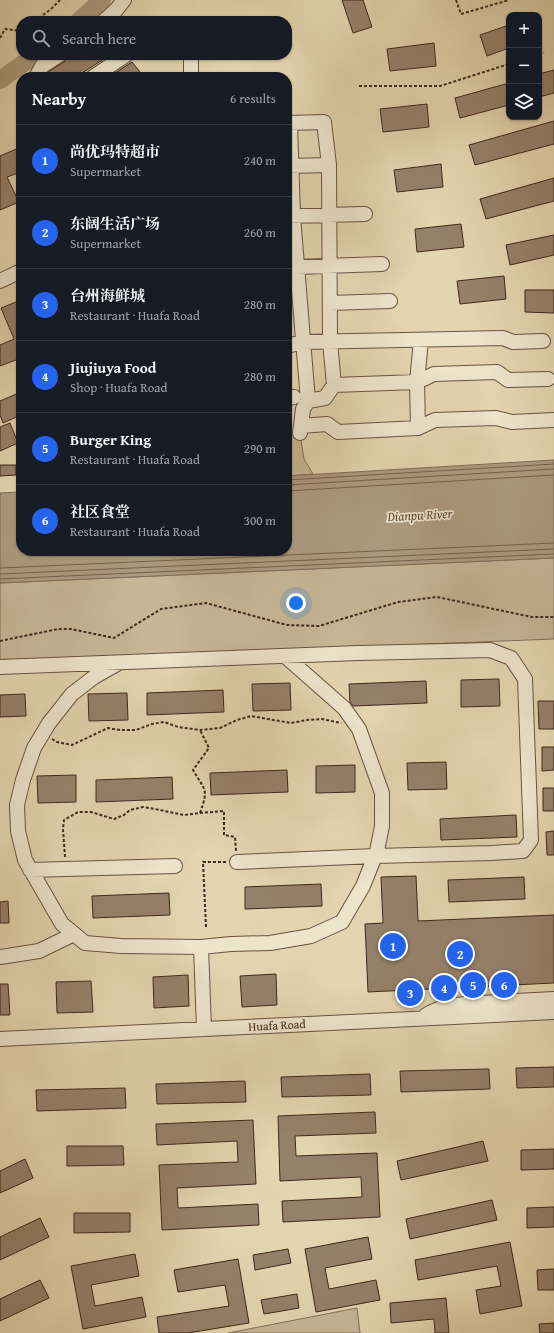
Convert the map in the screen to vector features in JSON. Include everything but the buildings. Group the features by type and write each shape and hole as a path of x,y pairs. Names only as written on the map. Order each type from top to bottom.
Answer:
{"street":[{"path":"109,16 124,0"},
{"path":"36,72 51,60"},
{"path":"100,72 118,60"},
{"path":"191,60 191,72"},
{"path":"292,123 324,122 329,165 330,342 334,385 325,398 296,399"},
{"path":"292,166 329,165"},
{"path":"292,216 365,214"},
{"path":"292,231 297,267 303,342 296,399 303,409 300,430 327,424 338,432 418,428 435,420 496,418 512,422 554,420"},
{"path":"297,267 382,264"},
{"path":"0,281 16,273"},
{"path":"330,303 390,301"},
{"path":"292,345 303,342 503,338 513,342 543,341"},
{"path":"418,428 417,382 421,340"},
{"path":"334,385 417,382 434,374 497,372 508,380 548,379"},
{"path":"0,667 359,653 490,650 511,658 524,679 531,840 523,851 236,862"},
{"path":"120,663 94,677 72,694 49,723 34,748 23,780 17,805 18,831 25,860 62,924 84,943 121,946 200,947 277,942 311,936 342,922 363,886 375,856 382,826 382,792 359,729 344,708 285,656"},
{"path":"30,870 175,866"},
{"path":"0,957 39,951 74,934"},
{"path":"200,947 204,1029"},
{"path":"421,1018 431,1011 445,1006 554,999"},
{"name":"Huafa Road","path":"0,1039 554,1012"}],"path":[{"path":"42,16 60,0"},
{"path":"456,0 461,14 509,0"},
{"path":"0,38 5,29 16,30"},
{"path":"359,86 440,86 506,65"},
{"path":"0,641 58,629 71,629 114,638 161,610 206,603 286,625 319,626 398,602 437,597 532,618 554,618"},
{"path":"43,734 57,742 72,745 108,728 136,730 152,724 164,722 178,727 200,730 220,728 236,720 251,716 291,723 322,719 356,725"},
{"path":"200,730 209,748 193,770 204,788 206,795 200,813"},
{"path":"66,869 63,829 64,820 78,812 91,812 114,818 124,815 130,810 143,807 184,815 224,811 224,835 235,837 236,862 203,862 206,927"}],"shaded area":[{"path":"300,433 304,459 313,474 292,476 292,434"},
{"path":"554,558 554,639 0,661 0,583"},
{"path":"357,1308 360,1333 228,1333"}],"water":[{"name":"Dianpu River","path":"554,460 554,558 0,583 0,493 16,492 16,556 292,556 292,476"}],"waterway":[{"path":"84,16 102,0"},
{"path":"0,80 28,60"}],"place":[{"name":"尚优玛特超市","path":"393,946"},
{"name":"东阔生活广场","path":"460,954"},
{"name":"Burger King","path":"473,985"},
{"name":"社区食堂","path":"504,985"},
{"name":"Jiujiuya Food","path":"444,988"},
{"name":"台州海鲜城","path":"410,993"}]}
